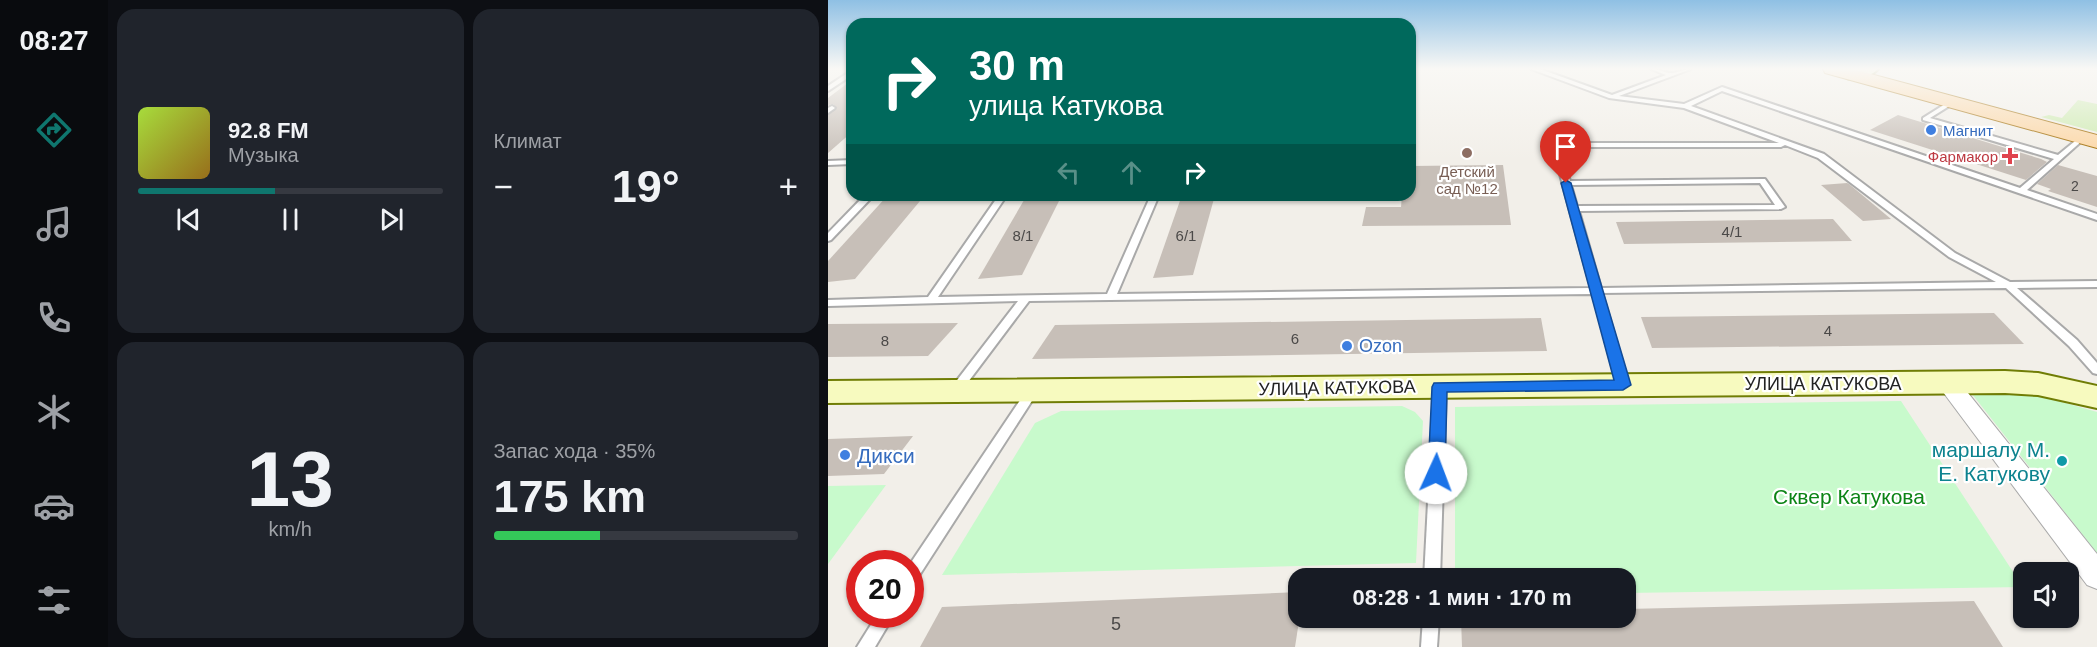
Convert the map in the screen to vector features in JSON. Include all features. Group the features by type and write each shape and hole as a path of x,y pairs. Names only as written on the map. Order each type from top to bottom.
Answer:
{"main road":[{"path":"1944,99 2090,140"}],"street":[{"name":"УЛИЦА КАТУКОВА","path":"828,392 1948,383 2038,384 2097,397"},
{"path":"1948,383 2097,576"}],"lane":[{"path":"1629,99 1685,106 1821,156 1952,255 2008,285 2073,343 2097,370"},
{"path":"1685,106 1700,99"},
{"path":"1752,99 2097,217"},
{"path":"1952,102 1925,119 2059,158"},
{"path":"2021,191 2059,158 2090,140"},
{"path":"1623,385 1556,145 1788,145"},
{"path":"828,163 846,162"},
{"path":"1566,183 1762,182 1781,207 1574,209"},
{"path":"828,238 864,201"},
{"path":"931,300 999,201"},
{"path":"1111,297 1152,201"},
{"path":"828,303 1026,298 2097,284"},
{"path":"955,391 1026,298"},
{"path":"1432,568 1440,387"},
{"path":"924,556 1033,390"},
{"path":"865,647 877,628"},
{"path":"1429,647 1430,628"}],"green space":[{"path":"2078,100 2097,104 2097,132 2041,117 2049,115 2062,118"},
{"path":"1972,394 2034,394 2097,412 2097,553"},
{"name":"Сквер Катукова","path":"1901,401 2013,572 2013,587 1636,593 1636,568 1455,568 1455,407"},
{"path":"1402,406 1415,412 1423,421 1416,563 942,575 1035,423 1061,411"},
{"path":"886,485 828,564 828,486"}],"building":[{"path":"828,99 846,99 846,137 828,153 828,115 837,108 833,104 828,105"},
{"path":"1898,115 2047,162 2026,180 1870,130"},
{"path":"1503,165 1511,225 1362,226 1366,207 1401,207 1402,201 1416,201 1416,166"},
{"path":"2058,165 2097,176 2097,207 2048,191 2051,189 2037,184"},
{"path":"1847,183 1891,219 1863,221 1821,185"},
{"path":"883,201 920,201 855,279 828,282 828,261"},
{"path":"1024,201 1059,201 1022,275 978,279"},
{"path":"1180,201 1213,201 1193,275 1153,278"},
{"path":"1833,219 1852,241 1624,244 1616,222"},
{"path":"1994,313 2024,344 1652,348 1641,317"},
{"path":"1541,318 1547,351 1032,359 1055,325"},
{"path":"958,323 928,356 828,357 828,324"},
{"path":"913,436 884,474 828,476 828,439"},
{"path":"1288,592 1288,628 1298,628 1295,647 920,647 942,607"},
{"path":"1974,601 2003,647 1462,647 1461,628 1636,628 1636,609"}],"place":[{"name":"Магнит","path":"1931,130"},
{"name":"Детский сад №12","path":"1467,153"},
{"name":"Фармакор","path":"2010,156"},
{"name":"Ozon","path":"1347,346"},
{"name":"Дикси","path":"845,455"},
{"name":"маршалу М. Е. Катукову","path":"2062,461"}],"route":[{"path":"1436,473 1440,387 1623,385 1566,183"}]}
